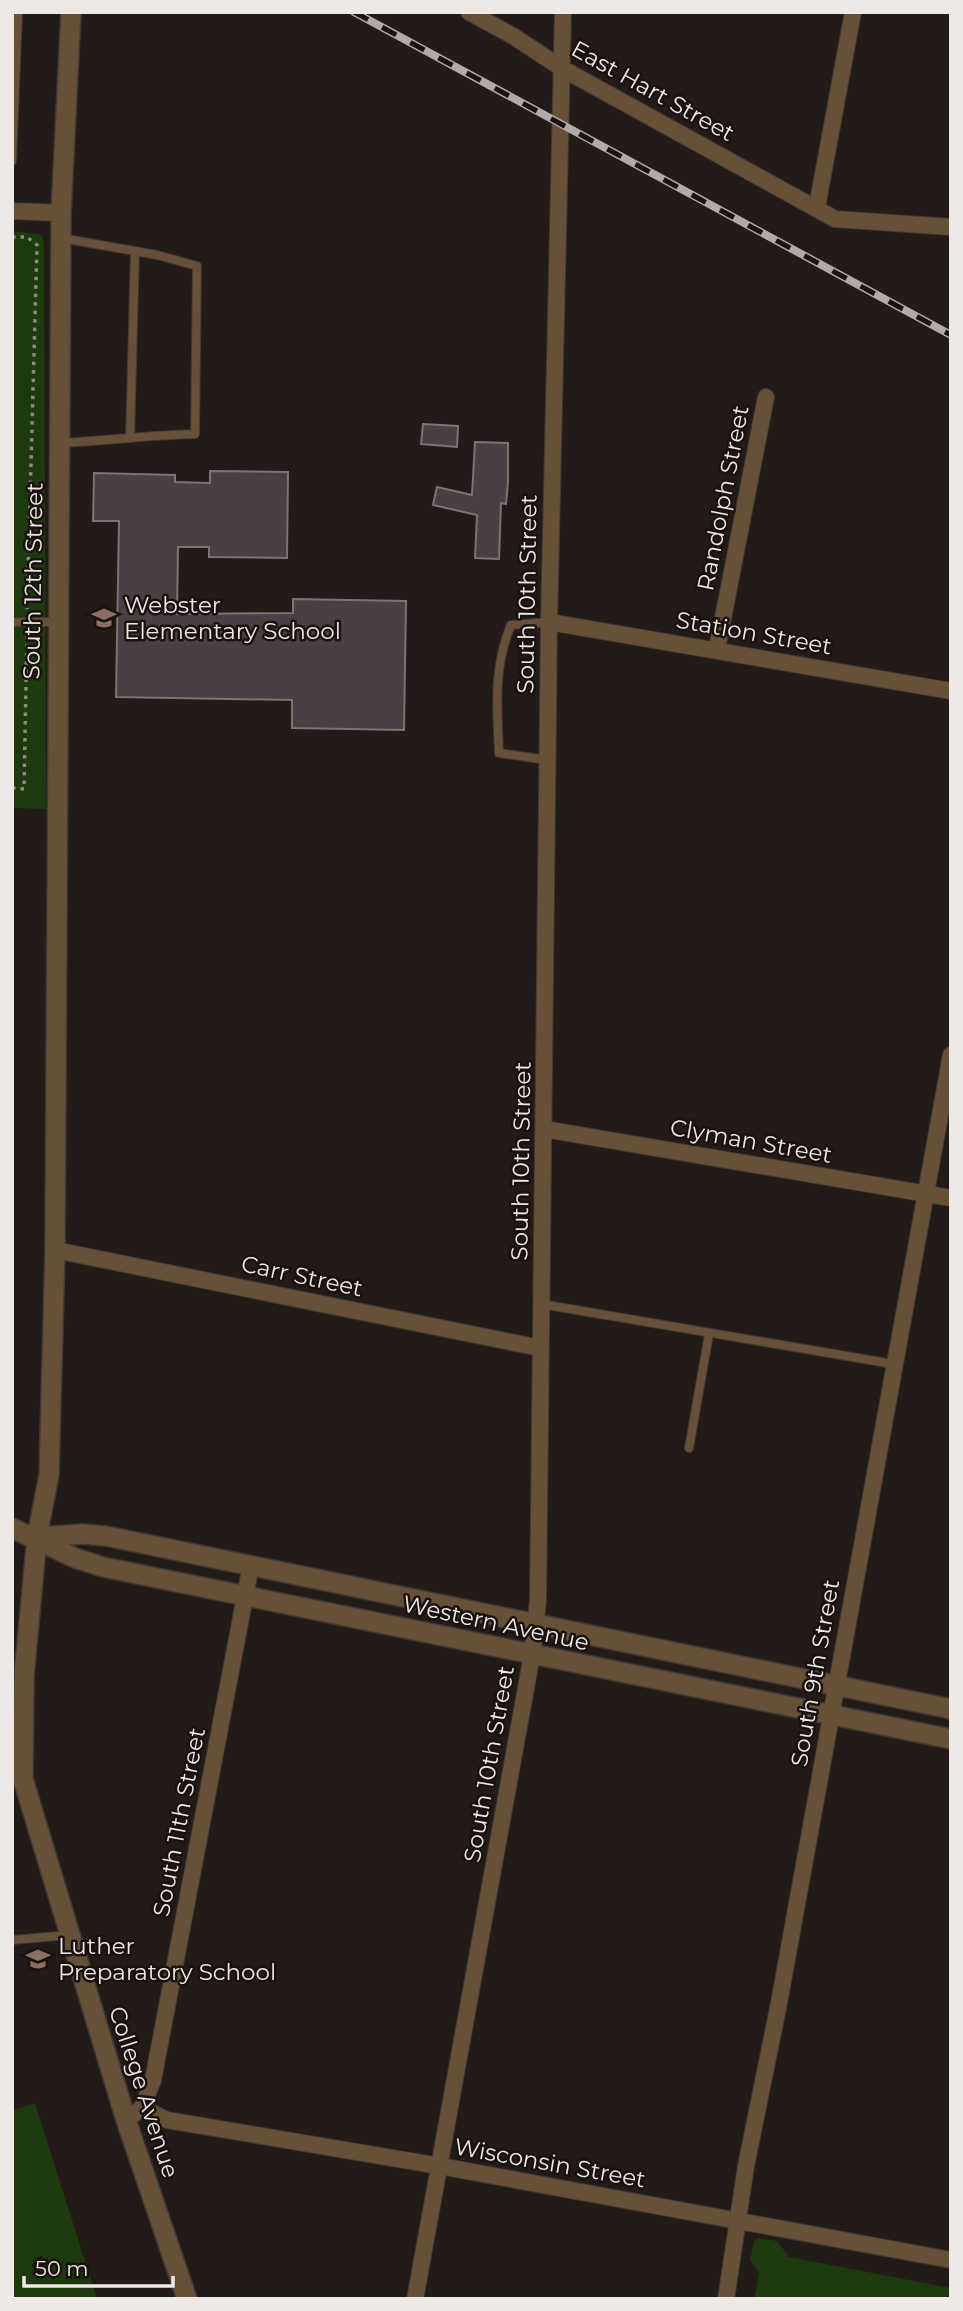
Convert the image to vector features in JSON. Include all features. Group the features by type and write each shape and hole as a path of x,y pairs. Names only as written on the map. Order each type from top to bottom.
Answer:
{"street":[{"name":"South 12th Street","path":"18,1778 18,1696 37,1537 49,1475 55,1250 61,213 71,12"},
{"name":"East Hart Street","path":"469,12 513,36 562,69 835,219 951,227"},
{"name":"South 10th Street","path":"415,2299 536,1622 548,622 564,12"},
{"path":"817,207 853,12"},
{"path":"12,211 61,213"},
{"name":"Randolph Street","path":"717,649 766,397"},
{"name":"Station Street","path":"548,622 951,691"},
{"name":"South 9th Street","path":"726,2299 747,2166 951,1055"},
{"name":"Clyman Street","path":"544,1129 951,1198"},
{"name":"Carr Street","path":"55,1250 540,1348"},
{"name":"Western Avenue","path":"12,1528 37,1537 75,1558 103,1567 951,1739"},
{"name":"Western Avenue","path":"37,1537 82,1534 106,1536 951,1709"},
{"name":"South 11th Street","path":"134,2114 153,2080 162,2039 251,1565"},
{"name":"College Avenue","path":"18,1778 69,1935 134,2114 187,2299"},
{"name":"Wisconsin Street","path":"134,2114 439,2166 951,2260"}],"lane":[{"path":"12,161 18,12"},
{"path":"59,443 195,434 197,265 61,238"},
{"path":"130,438 135,251"},
{"path":"12,622 57,622"},
{"path":"547,760 499,753 497,700 499,653 511,625 548,622"},
{"path":"541,1304 893,1364"},
{"path":"689,1447 709,1334"},
{"path":"12,1940 69,1935"}],"path":[{"path":"12,237 27,237 37,245 24,789 12,788"}],"green space":[{"path":"12,231 42,235 44,244 46,809 12,808"},
{"path":"35,2103 97,2299 12,2299 12,2111"},
{"path":"758,2238 777,2241 789,2257 951,2288 951,2299 754,2299 759,2273 750,2260 754,2242"}],"building":[{"path":"423,424 458,426 457,447 421,444"},
{"path":"475,442 508,443 508,482 506,504 501,503 499,559 475,558 477,515 433,505 437,487 472,495"},
{"path":"210,471 288,472 287,558 209,557 209,547 178,547 177,614 293,613 293,599 406,601 404,730 292,728 292,700 116,697 119,521 93,521 94,473 175,475 175,482 210,483"}],"railway":[{"path":"354,12 951,335"}],"place":[{"name":"Webster Elementary School","path":"104,618"},
{"name":"Luther Preparatory School","path":"38,1959"}]}
